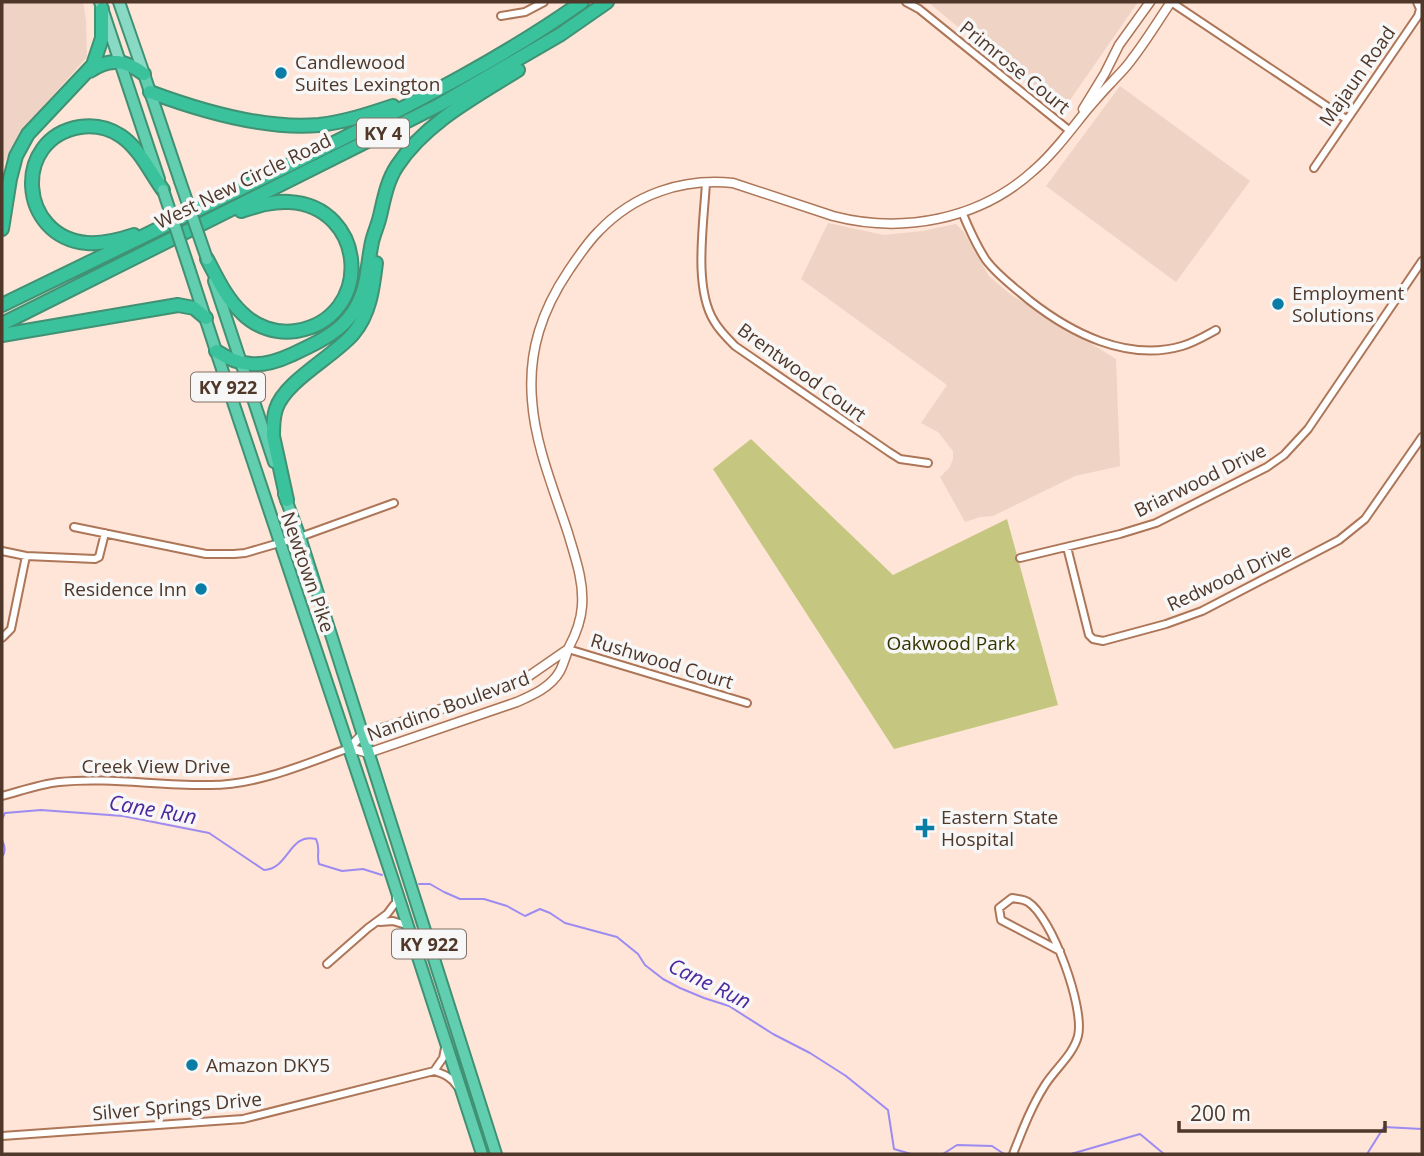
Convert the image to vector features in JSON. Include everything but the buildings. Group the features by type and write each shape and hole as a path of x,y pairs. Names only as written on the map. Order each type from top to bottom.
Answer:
{"highway":[{"name":"West New Circle Road","path":"2,305 439,90 582,2"},
{"name":"West New Circle Road","path":"2,324 439,105 561,34 607,2"},
{"path":"2,229 12,168 22,144 93,65 102,38 101,6"},
{"path":"287,500 273,436 276,407 285,393 341,345 358,326 368,308 379,240 378,228 387,185 395,168 418,140 441,121 547,51 561,34"},
{"path":"87,73 103,63 120,62 144,74"},
{"name":"Newtown Pike","path":"120,62 482,1154"},
{"name":"Newtown Pike","path":"144,74 300,537 496,1154"},
{"path":"150,92 189,106 261,122 300,126 345,121 439,90"},
{"path":"161,228 101,243 67,238 46,224 39,214 34,203 32,177 35,163 51,139 75,128 100,127 121,135 132,145 163,190"},
{"path":"201,223 263,204 286,201 307,205 333,221 345,238 352,266 345,298 331,315 311,327 279,332 267,329 244,316 226,295 207,259"},
{"path":"216,351 242,364 268,363 283,359 331,334 355,312 361,298 373,237 378,228"},
{"path":"2,335 178,305 194,309 206,318"},
{"path":"463,1096 472,1107 481,1128 489,1133"}],"main road":[{"name":"Newtown Pike","path":"119,2 144,74"},
{"name":"Newtown Pike","path":"101,6 120,62"}],"street":[{"path":"501,16 525,12 544,2"},
{"name":"Primrose Court","path":"906,2 919,9 1070,131"},
{"name":"Nandino Boulevard","path":"1097,94 1119,45 1150,2"},
{"path":"1171,2 1346,119"},
{"name":"Nandino Boulevard","path":"349,748 368,753 531,696 556,677 565,659 579,624 581,587 577,562 535,425 531,398 533,359 541,324 556,290 580,253 611,219 653,193 687,184 706,183 733,183 833,216 867,223 919,223 962,212 1013,187 1048,157 1097,94 1131,61 1171,2"},
{"name":"Majaun Road","path":"1314,168 1418,16 1420,9 1417,2"},
{"name":"Brentwood Court","path":"706,183 702,283 713,321 741,350 889,452 900,459 929,463"},
{"path":"962,212 987,261 1001,277 1038,306 1094,339 1128,349 1162,349 1183,346 1216,330"},
{"name":"Briarwood Drive","path":"1020,558 1156,523 1267,467 1284,455 1308,429 1422,261"},
{"name":"Redwood Drive","path":"1066,547 1089,635 1093,639 1103,641 1183,619 1266,579 1352,531 1371,511 1422,437"},
{"path":"74,527 221,555 245,553 300,537 394,503"},
{"path":"2,551 26,556 95,559 99,557 105,533"},
{"path":"2,638 11,629 26,556"},
{"name":"Nandino Boulevard","path":"349,748 362,735 508,687 568,649"},
{"name":"Rushwood Court","path":"568,649 747,703"},
{"name":"Creek View Drive","path":"2,796 42,785 77,781 211,786 277,774 349,748"},
{"path":"327,964 387,914 396,902 397,892"},
{"path":"1013,1154 1045,1085 1068,1055 1078,1036 1077,1011 1074,992 1060,951 1040,915 1026,901 1012,898 999,908 1001,920 1060,951"},
{"path":"378,922 393,921 408,926"},
{"path":"444,1040 446,1049 435,1071 453,1080 463,1096"},
{"name":"Silver Springs Drive","path":"2,1136 243,1119 435,1071"}],"shaded area":[{"path":"2,2 83,2 87,57 29,122 4,162 2,175"},
{"path":"928,2 1138,2 1061,113"},
{"path":"1120,86 1250,181 1176,282 1046,186"},
{"path":"828,223 884,235 956,224 963,231 989,276 1010,294 1116,359 1120,466 1075,476 993,516 965,522 940,477 950,467 953,451 938,432 921,423 947,385 801,279"}],"green space":[{"name":"Oakwood Park","path":"751,439 893,575 1007,519 1058,705 894,749 713,469"}],"waterway":[{"name":"Cane Run","path":"2,819 5,813 41,810 123,816 209,833 264,870 279,864 300,841 307,838 316,839 319,864 342,871 363,869 382,875"},
{"name":"Cane Run","path":"2,840 5,849 2,857"},
{"name":"Cane Run","path":"419,884 430,884 460,899 484,899 507,906 525,916 540,909 565,923 617,937 663,979 729,1006 846,1076 888,1110 894,1149 911,1154"},
{"name":"Cane Run","path":"1367,1154 1384,1127 1422,1129"},
{"name":"Cane Run","path":"1071,1154 1140,1134 1164,1154"},
{"name":"Cane Run","path":"943,1154 957,1145 992,1146 1004,1154"}],"place":[{"name":"Candlewood Suites Lexington","path":"281,73"},
{"name":"Employment Solutions","path":"1278,304"},
{"name":"Residence Inn","path":"201,589"},
{"name":"Eastern State Hospital","path":"925,828"},
{"name":"Amazon DKY5","path":"192,1065"}]}
